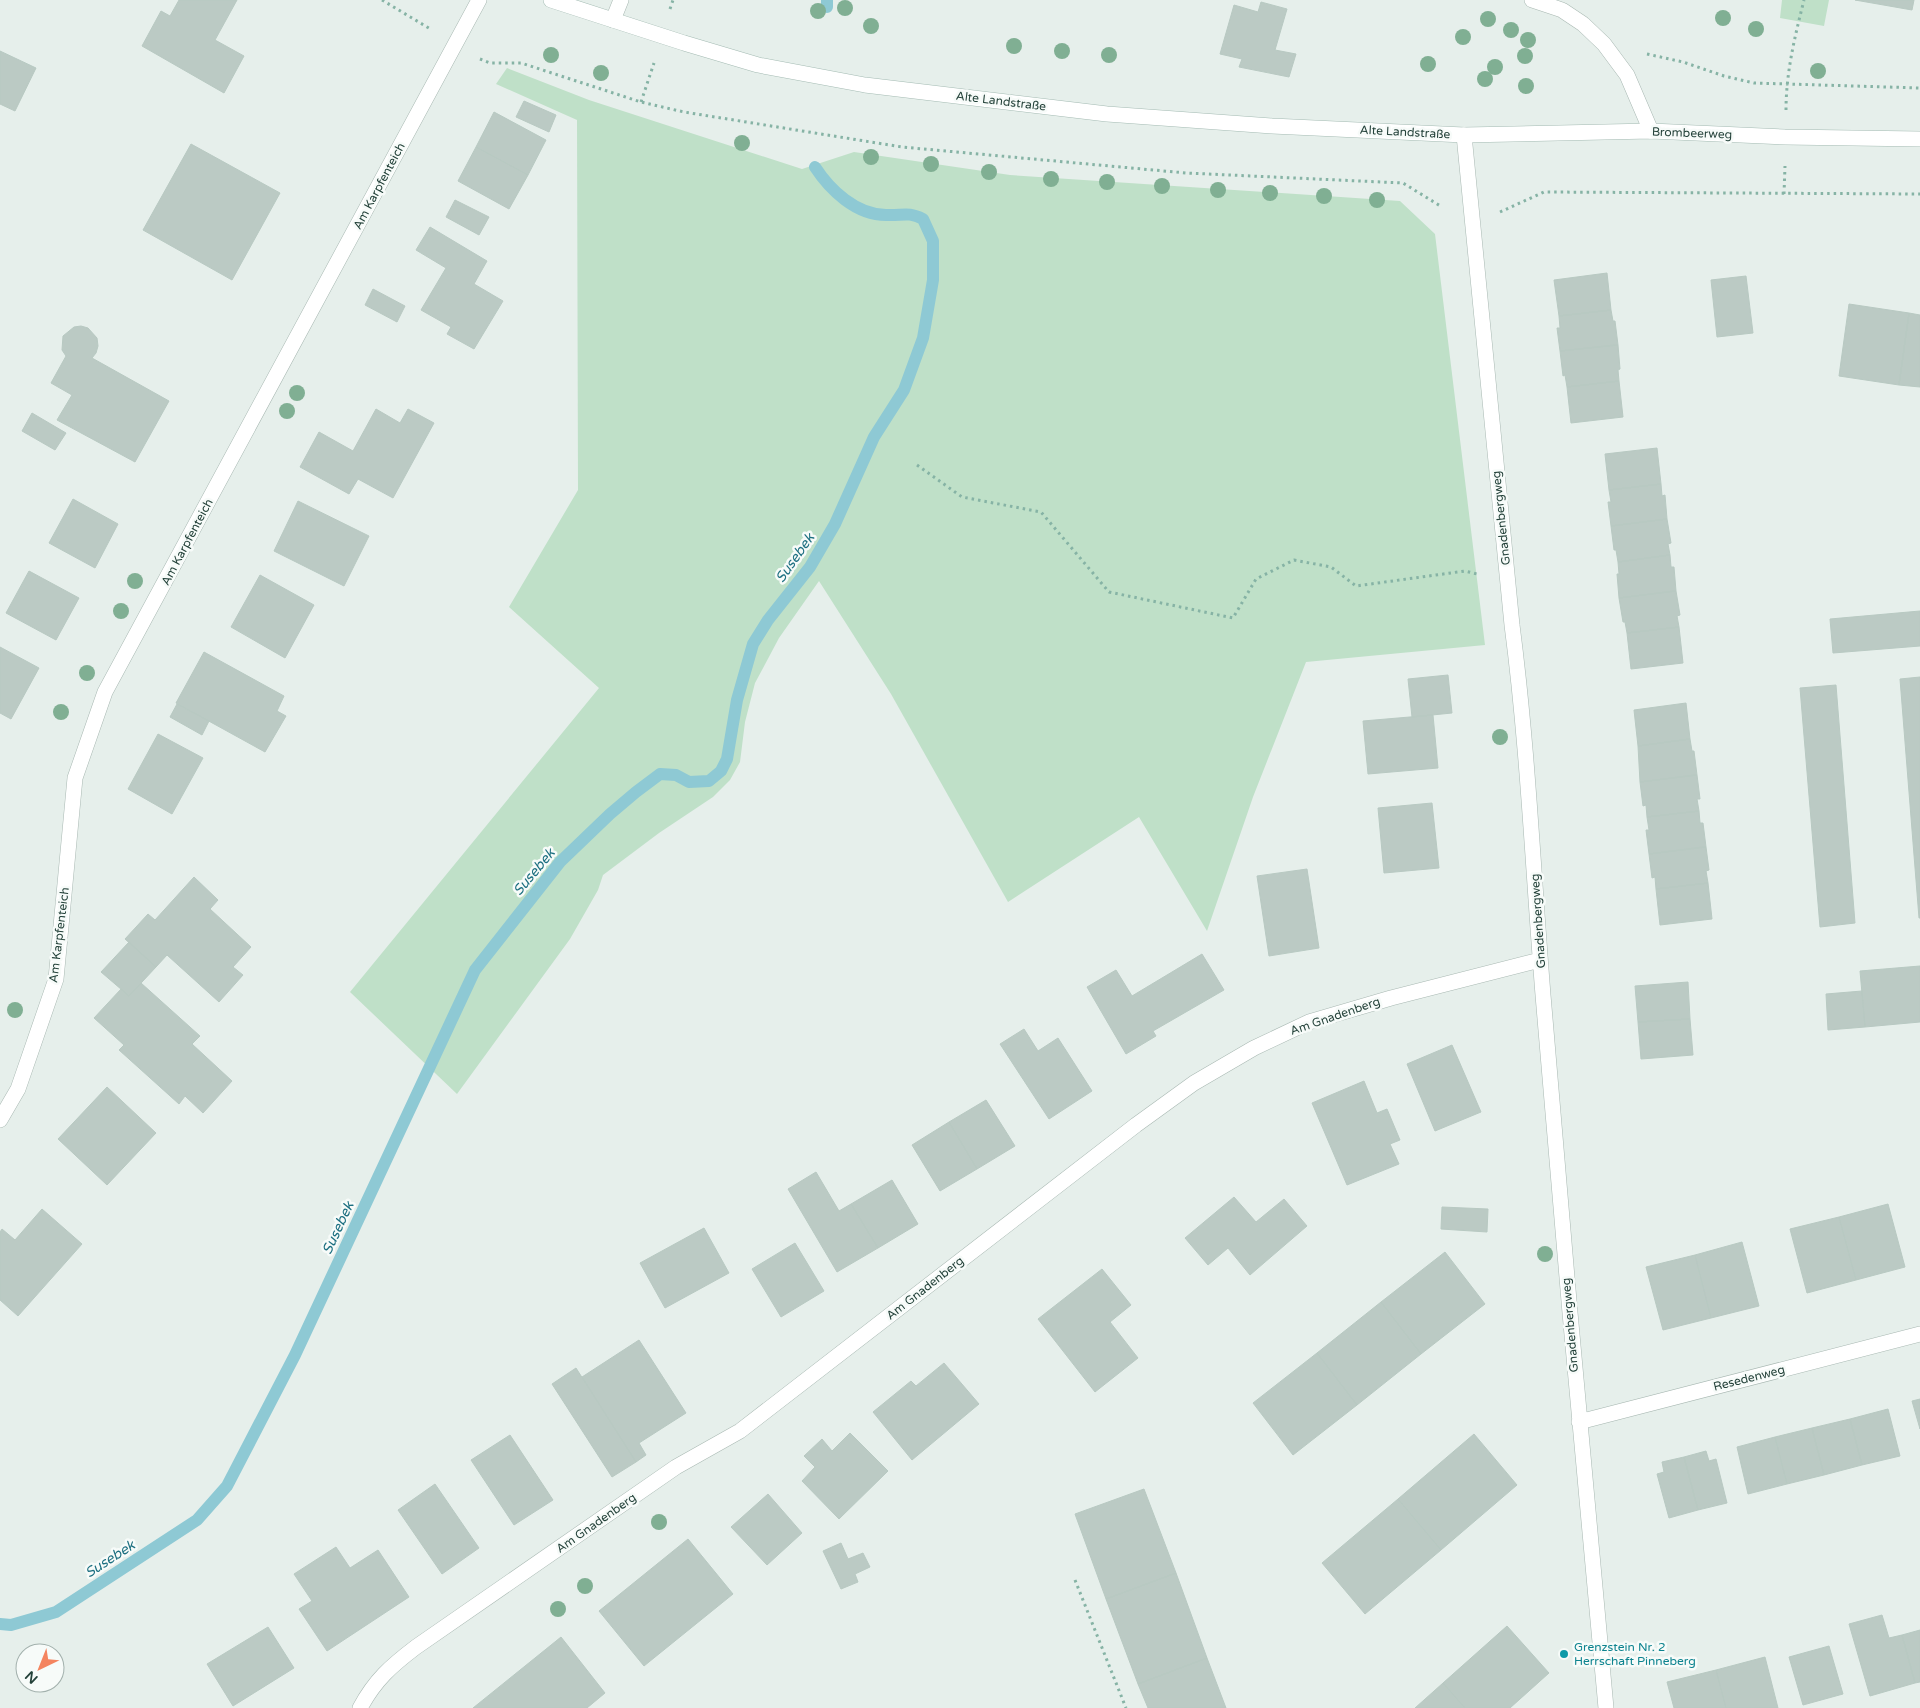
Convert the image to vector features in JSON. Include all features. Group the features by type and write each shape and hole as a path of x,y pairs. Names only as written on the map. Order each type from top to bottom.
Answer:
{"street":[{"name":"Am Karpfenteich","path":"0,1120 18,1090 56,978 75,778 105,692 479,0"},
{"name":"Alte Landstraße","path":"550,0 758,65 865,85 1107,114 1272,126 1464,135"},
{"path":"613,20 621,0"},
{"path":"1532,0 1562,10 1583,24 1604,44 1627,75 1651,131"},
{"name":"Brombeerweg","path":"1464,135 1651,131 1785,137 1920,139"},
{"name":"Gnadenbergweg","path":"1464,135 1507,581 1521,697 1540,960 1578,1422 1606,1708"},
{"name":"Am Gnadenberg","path":"360,1708 369,1690 388,1669 416,1647 676,1467 740,1430 1136,1125 1194,1084 1254,1048 1309,1022 1391,998 1540,960"},
{"name":"Resedenweg","path":"1578,1422 1920,1334"}],"path":[{"path":"382,0 436,33"},
{"path":"1784,194 1786,85 1804,0"},
{"path":"1604,44 1683,62 1754,83 1920,88"},
{"path":"476,56 490,63 521,63 641,102 684,112 902,147 1186,173 1403,183 1446,208"},
{"path":"641,102 649,76"},
{"path":"1495,213 1544,192 1920,194"},
{"path":"918,465 962,497 1042,512 1110,592 1233,618 1256,579 1294,560 1331,567 1356,586 1465,571 1507,581"},
{"path":"1075,1580 1126,1708"}],"green space":[{"path":"1782,0 1829,0 1824,26 1780,18"},
{"path":"507,68 589,100 802,169 854,152 1010,175 1400,201 1435,234 1485,645 1306,662 1253,797 1207,931 1139,817 1008,902 891,694 819,581 779,638 755,683 745,722 740,762 730,780 713,797 659,833 603,875 598,890 570,939 457,1094 350,992 599,688 509,607 578,490 577,120 496,84"}],"building":[{"path":"179,0 237,0 215,40 244,56 224,93 142,46 161,11 170,16"},
{"path":"1855,0 1914,0 1912,10"},
{"path":"1261,2 1287,9 1275,50 1296,54 1289,77 1239,67 1242,59 1220,54 1234,5 1258,12"},
{"path":"0,51 36,68 15,111 0,104"},
{"path":"524,101 556,115 549,132 516,117"},
{"path":"494,112 546,140 528,175 476,147"},
{"path":"191,144 280,193 232,280 143,230"},
{"path":"476,147 528,175 509,209 458,181"},
{"path":"455,200 489,217 479,235 446,217"},
{"path":"430,227 487,261 474,284 503,301 474,349 447,334 451,327 421,310 446,268 416,250"},
{"path":"1607,273 1611,310 1559,316 1554,280"},
{"path":"1746,276 1753,333 1717,337 1711,280"},
{"path":"373,289 405,306 397,322 365,305"},
{"path":"1849,304 1909,313 1899,385 1839,376"},
{"path":"1611,310 1613,321 1615,321 1618,345 1560,351 1557,328 1560,328 1559,316"},
{"path":"1909,313 1920,315 1920,387 1899,385"},
{"path":"74,327 88,328 97,338 98,346 92,358 169,401 135,462 57,420 72,395 51,383 66,356 62,350 63,336"},
{"path":"1618,345 1619,381 1567,387 1565,375 1563,376 1560,351"},
{"path":"1619,381 1623,417 1571,423 1567,387"},
{"path":"376,409 400,423 408,409 434,423 393,498 358,479 349,494 300,467 319,432 353,451"},
{"path":"32,413 66,433 55,450 22,431"},
{"path":"1657,448 1661,484 1609,490 1605,454"},
{"path":"1661,484 1662,496 1665,495 1667,519 1611,526 1608,502 1611,502 1609,490"},
{"path":"73,499 118,524 95,568 49,543"},
{"path":"298,501 369,536 344,586 274,551"},
{"path":"1667,519 1671,543 1668,544 1670,555 1618,562 1616,550 1614,550 1611,526"},
{"path":"1670,555 1671,567 1674,567 1676,591 1619,598 1618,562"},
{"path":"29,571 79,598 56,640 6,613"},
{"path":"260,575 314,605 285,658 231,627"},
{"path":"1676,591 1680,615 1677,616 1679,627 1627,633 1619,598"},
{"path":"1920,611 1920,646 1833,653 1830,619"},
{"path":"1679,627 1683,663 1631,669 1627,633"},
{"path":"0,647 39,668 11,719 0,713"},
{"path":"204,652 284,696 277,711 286,716 265,752 176,703"},
{"path":"1448,675 1452,713 1412,717 1408,679"},
{"path":"1920,677 1920,918 1919,918 1900,679"},
{"path":"1836,685 1855,923 1820,927 1800,688"},
{"path":"1686,703 1690,739 1638,746 1634,710"},
{"path":"177,704 209,721 202,735 170,717"},
{"path":"1433,715 1438,768 1368,774 1363,721"},
{"path":"158,734 203,758 172,814 128,789"},
{"path":"1690,739 1692,751 1694,751 1697,775 1640,782 1638,746"},
{"path":"1697,775 1700,799 1697,799 1699,811 1647,817 1646,805 1643,806 1640,782"},
{"path":"1432,803 1439,868 1384,873 1378,808"},
{"path":"1699,811 1700,823 1703,823 1706,847 1649,854 1646,830 1649,830 1647,817"},
{"path":"1706,847 1709,870 1706,871 1708,883 1656,889 1655,877 1652,878 1649,854"},
{"path":"1307,869 1319,948 1269,956 1257,876"},
{"path":"194,877 218,900 210,909 251,947 233,967 243,975 219,1002 167,955 156,967 125,939 148,914 155,920"},
{"path":"1708,883 1712,919 1660,925 1656,889"},
{"path":"129,942 156,967 129,996 101,972"},
{"path":"1202,954 1224,990 1153,1031 1156,1036 1126,1054 1087,987 1116,970 1132,996"},
{"path":"1920,966 1920,1022 1865,1027 1860,971"},
{"path":"1688,982 1690,1019 1638,1022 1635,986"},
{"path":"141,983 200,1036 192,1044 232,1081 203,1113 185,1096 179,1104 119,1050 124,1045 94,1018 121,989 129,996"},
{"path":"1862,991 1865,1027 1828,1030 1826,994"},
{"path":"1690,1019 1693,1055 1641,1059 1638,1022"},
{"path":"1024,1029 1038,1051 1058,1038 1092,1091 1049,1119 1000,1044"},
{"path":"1452,1045 1481,1112 1435,1131 1407,1064"},
{"path":"1364,1081 1377,1113 1387,1109 1400,1140 1390,1144 1399,1164 1347,1185 1312,1103"},
{"path":"107,1087 156,1133 107,1185 58,1139"},
{"path":"986,1100 1015,1146 977,1169 949,1122"},
{"path":"949,1122 977,1169 940,1191 912,1145"},
{"path":"816,1172 839,1211 851,1204 878,1248 837,1272 788,1189"},
{"path":"892,1180 918,1224 878,1248 851,1204"},
{"path":"1234,1197 1256,1222 1284,1199 1307,1226 1250,1275 1228,1248 1208,1265 1185,1238"},
{"path":"1888,1204 1905,1267 1856,1280 1839,1217"},
{"path":"1442,1207 1488,1209 1487,1232 1441,1229"},
{"path":"42,1209 82,1244 18,1316 0,1300 0,1232 2,1229 15,1240"},
{"path":"1839,1217 1856,1280 1807,1293 1790,1229"},
{"path":"704,1228 729,1273 665,1308 640,1263"},
{"path":"1742,1242 1759,1306 1711,1318 1695,1255"},
{"path":"795,1243 824,1291 781,1317 752,1269"},
{"path":"1445,1252 1485,1304 1421,1354 1381,1302"},
{"path":"1695,1255 1711,1318 1663,1330 1646,1267"},
{"path":"1102,1269 1131,1305 1110,1322 1138,1358 1095,1392 1038,1319"},
{"path":"1381,1302 1421,1354 1357,1405 1317,1353"},
{"path":"639,1340 686,1413 639,1443 646,1455 636,1462 582,1377"},
{"path":"1317,1353 1357,1405 1293,1455 1253,1403"},
{"path":"944,1363 979,1404 912,1460 873,1412 911,1381 916,1386"},
{"path":"576,1368 636,1462 612,1477 552,1384"},
{"path":"1920,1399 1920,1429 1912,1401"},
{"path":"1888,1409 1900,1456 1862,1465 1850,1419"},
{"path":"1850,1419 1862,1465 1824,1475 1812,1428"},
{"path":"1812,1428 1824,1475 1787,1484 1775,1437"},
{"path":"850,1433 888,1471 839,1519 802,1481 815,1467 804,1456 822,1439 832,1451"},
{"path":"1474,1434 1517,1485 1441,1550 1398,1499"},
{"path":"510,1435 553,1500 514,1525 471,1460"},
{"path":"1775,1437 1787,1484 1748,1494 1737,1447"},
{"path":"1706,1451 1709,1461 1716,1459 1727,1503 1698,1510 1684,1457"},
{"path":"1684,1457 1698,1510 1669,1518 1657,1474 1664,1472 1662,1462"},
{"path":"435,1484 479,1548 442,1574 398,1510"},
{"path":"1144,1489 1176,1573 1106,1599 1075,1514"},
{"path":"768,1494 802,1533 767,1565 731,1527"},
{"path":"1398,1499 1441,1550 1365,1614 1322,1563"},
{"path":"688,1539 733,1594 644,1666 599,1611"},
{"path":"841,1543 848,1559 863,1553 870,1567 855,1574 858,1582 841,1589 823,1551"},
{"path":"336,1547 350,1568 378,1550 409,1597 327,1651 299,1609 312,1601 294,1574"},
{"path":"1176,1573 1207,1658 1138,1684 1106,1599"},
{"path":"1882,1615 1889,1638 1902,1635 1915,1683 1870,1696 1849,1624"},
{"path":"1507,1626 1549,1673 1510,1708 1465,1708 1443,1683"},
{"path":"268,1627 294,1668 233,1706 207,1664"},
{"path":"1920,1630 1920,1682 1915,1683 1902,1635"},
{"path":"561,1637 605,1693 587,1708 473,1708"},
{"path":"1829,1646 1843,1694 1803,1705 1789,1657"},
{"path":"1765,1657 1778,1708 1726,1708 1716,1670"},
{"path":"1207,1658 1226,1708 1148,1708 1138,1684"},
{"path":"1716,1670 1726,1708 1674,1708 1667,1682"},
{"path":"1443,1683 1465,1708 1415,1708"}],"waterway":[{"name":"Susebek","path":"827,0 827,7"},
{"name":"Susebek","path":"0,1624 11,1625 56,1612 197,1520 227,1486 295,1355 475,970 560,862 636,792 660,774 676,775 689,782 709,781 721,771 727,759 737,700 753,644 768,620 810,567 835,524 874,437 904,390 923,338 933,280 933,241 923,219 909,214 886,215 864,211 845,200 836,192 815,167"}],"place":[{"name":"Grenzstein Nr. 2 Herrschaft Pinneberg","path":"1564,1654"}]}
